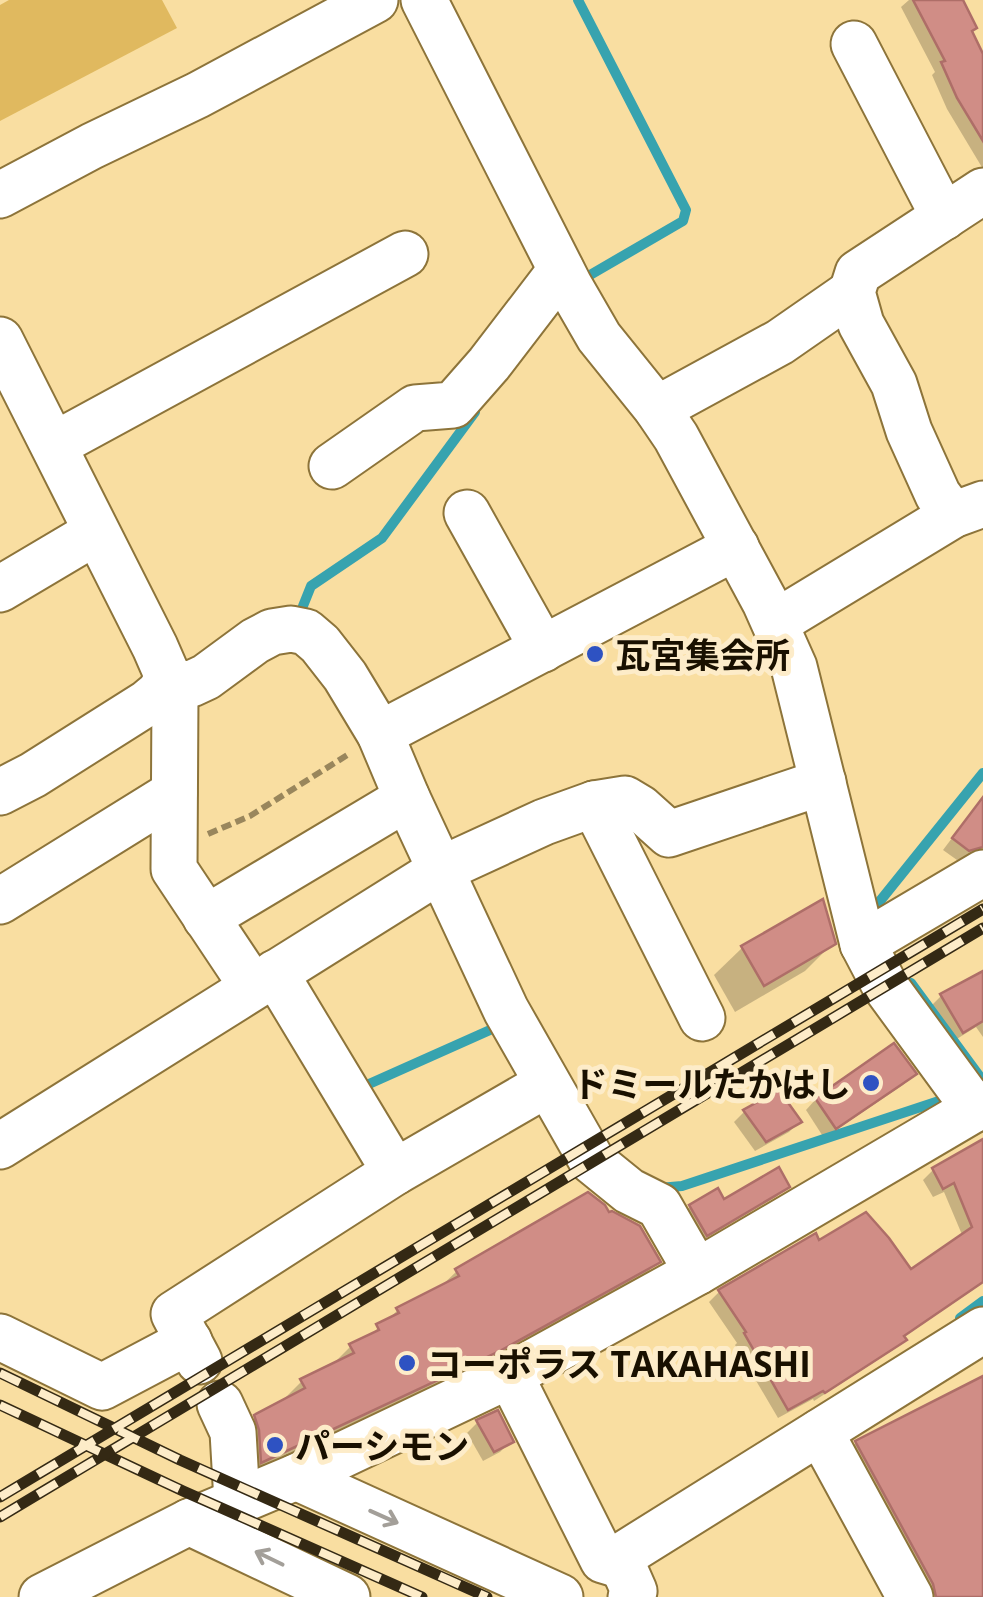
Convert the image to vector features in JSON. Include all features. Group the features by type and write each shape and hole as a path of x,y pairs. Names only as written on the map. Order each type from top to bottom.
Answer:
{"street":[{"path":"0,195 374,0"},
{"path":"42,1597 190,1522 296,1477 510,1375 697,1272 980,1106 885,986 863,944 794,667 736,547 676,437 599,337 424,0"},
{"path":"854,44 944,217"},
{"path":"968,510 938,495 909,431 894,384 860,324 852,292 858,273 983,191"},
{"path":"54,444 200,350 353,268 405,254"},
{"path":"332,466 414,408 453,405 490,364 561,270"},
{"path":"657,409 780,342 852,292"},
{"path":"7,370 54,444 175,694 174,869 206,918 264,980 395,1172"},
{"path":"774,624 968,510"},
{"path":"467,512 543,649"},
{"path":"0,589 96,532"},
{"path":"380,734 736,547"},
{"path":"166,682 191,684 206,677 272,632 291,628 306,632 320,644 380,734 486,968 592,1161 629,1191 658,1206 697,1272"},
{"path":"0,792 147,703 166,682"},
{"path":"0,1146 442,869 544,822 594,804 625,798 669,834 823,782"},
{"path":"0,900 174,793"},
{"path":"206,918 407,798"},
{"path":"594,804 702,1018"},
{"path":"863,944 983,873"},
{"path":"0,1336 102,1387 194,1351 174,1314 395,1172 547,1084"},
{"path":"627,1581 626,1553 981,1336"},
{"path":"510,1375 603,1560 627,1581"},
{"path":"220,1404 233,1432 236,1501"},
{"path":"812,1438 910,1597"},
{"path":"296,1477 560,1597"},
{"path":"190,1522 322,1591"}],"path":[{"path":"196,838 250,816 380,734"}],"shaded area":[{"path":"9,0 162,0 177,28 0,121 0,5"}],"building":[{"path":"913,0 963,0 977,28 972,31 983,54 983,141 957,98 941,62 945,61"},
{"path":"983,797 983,847 969,851 952,838"},
{"path":"823,899 836,944 764,986 741,946"},
{"path":"983,971 983,1021 963,1033 940,994"},
{"name":"ドミールたかはし","path":"894,1043 917,1074 836,1129 815,1098"},
{"path":"779,1090 802,1122 766,1142 743,1110"},
{"path":"983,1139 983,1282 904,1336 907,1340 825,1393 788,1410 746,1332 718,1290 816,1233 819,1240 866,1212 911,1269 972,1227 954,1183 943,1189 932,1168"},
{"path":"779,1167 790,1187 707,1236 689,1205 718,1188 724,1199"},
{"path":"588,1192 609,1212 640,1226 661,1262 498,1352 261,1463 254,1415 305,1388 300,1379 354,1353 349,1344 379,1330 376,1324 399,1313 396,1308 459,1276 455,1269"},
{"path":"983,1376 983,1597 936,1597 933,1584 855,1441"},
{"path":"498,1410 514,1442 494,1452 476,1420"}],"waterway":[{"path":"578,0 686,210 683,221 578,282"},
{"path":"303,606 311,586 382,538 475,412"},
{"path":"879,918 876,906 983,773"},
{"path":"911,983 983,1081"},
{"path":"360,1088 499,1026"},
{"path":"659,1188 682,1186 948,1098"},
{"path":"960,1318 983,1301"}],"railway":[{"path":"0,1497 983,909"},
{"path":"0,1517 983,928"},
{"path":"0,1373 180,1460 487,1597"},
{"path":"0,1405 422,1597"}],"place":[{"name":"瓦宮集会所","path":"595,654"},
{"name":"ドミールたかはし","path":"871,1083"},
{"name":"コーポラス TAKAHASHI","path":"407,1363"},
{"name":"パーシモン","path":"275,1445"}]}
